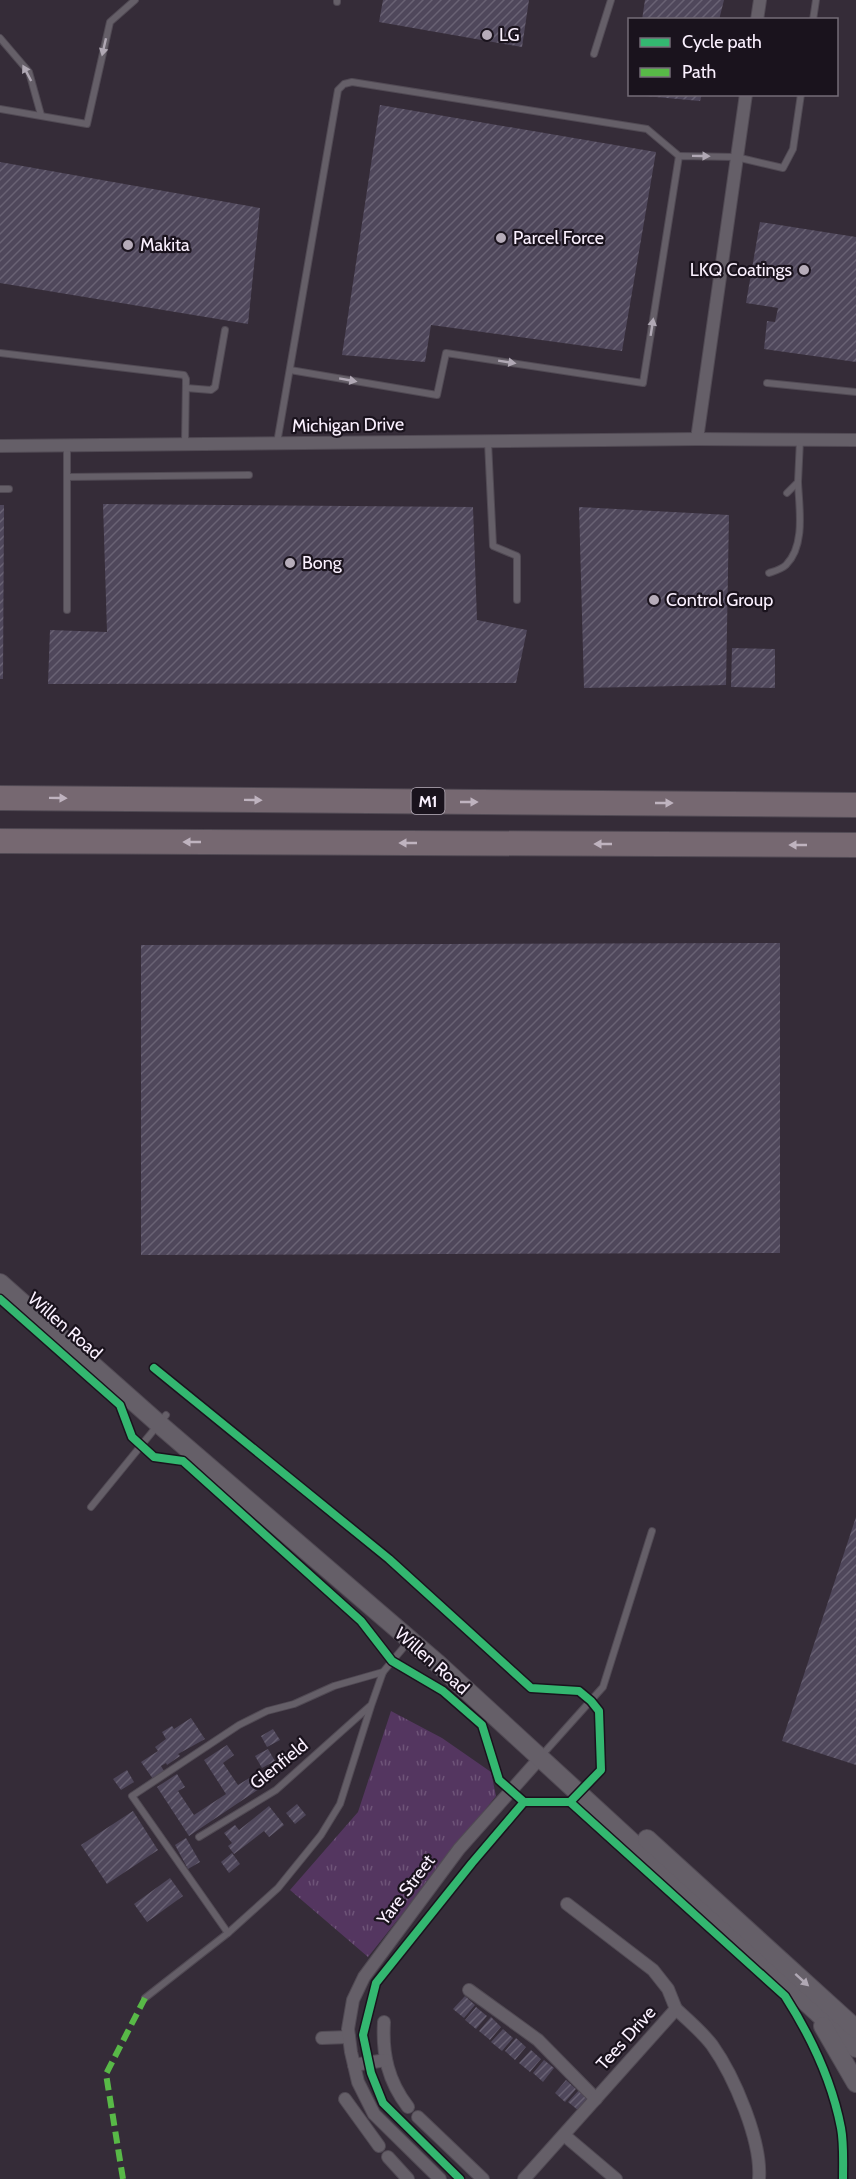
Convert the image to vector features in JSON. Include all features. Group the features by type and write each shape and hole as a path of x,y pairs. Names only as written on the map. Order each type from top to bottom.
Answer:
{"highway":[{"name":"M1","path":"0,798 856,805"},
{"path":"0,841 856,845"}],"street":[{"path":"757,18 760,0"},
{"path":"697,440 746,96"},
{"name":"Michigan Drive","path":"0,446 856,440"},
{"name":"Willen Road","path":"0,1269 409,1640 544,1753 856,2048"},
{"name":"Willen Road","path":"0,1283 163,1419 856,2029"},
{"name":"Yare Street","path":"440,2179 374,2114 358,2082 348,2029 353,2000 363,1977 459,1849 544,1753"},
{"name":"Tees Drive","path":"524,2179 676,2009 668,1989 653,1970 567,1904"},
{"path":"469,1990 538,2040 596,2098"},
{"path":"811,2007 835,2044 856,2083"},
{"path":"676,2009 711,2044 724,2065 754,2135 760,2164 759,2179"},
{"path":"384,2022 382,2045 386,2060 396,2092 408,2107"},
{"path":"322,2038 349,2037"},
{"path":"354,2065 386,2060"},
{"path":"345,2099 379,2146"},
{"path":"361,2124 374,2114"},
{"path":"418,2117 483,2179"},
{"path":"564,2135 616,2179"},
{"path":"388,2157 405,2176 418,2157"}],"lane":[{"path":"0,109 87,124 110,22 135,0"},
{"path":"594,54 611,0"},
{"path":"813,18 816,0"},
{"path":"0,38 29,72 41,116"},
{"path":"277,443 338,90 344,84 352,82 647,129 679,156 736,157 783,168 793,149 801,96"},
{"path":"290,370 437,395 446,353 643,383 679,156"},
{"path":"186,388 211,390 215,387 225,330"},
{"path":"0,353 181,373 186,378 185,444"},
{"path":"767,383 856,392"},
{"path":"769,573 785,566 794,554 799,533 800,440"},
{"path":"488,442 493,546 517,556 517,600"},
{"path":"67,610 68,446"},
{"path":"67,477 249,475"},
{"path":"787,493 798,482"},
{"path":"0,489 9,489"},
{"path":"91,1507 163,1419"},
{"path":"544,1753 603,1687 652,1531"},
{"path":"145,1998 228,1933 278,1888 299,1864 340,1804 383,1672 409,1640"},
{"path":"228,1933 132,1796 239,1725 267,1711 294,1704 334,1686 383,1672"},
{"name":"Glenfield","path":"199,1837 276,1791 371,1706"}],"green space":[{"path":"391,1711 442,1738 491,1772 496,1796 368,1957 290,1890 358,1812"}],"building":[{"name":"LG","path":"383,0 529,0 522,47 379,22"},
{"path":"645,0 724,0 720,18 642,18"},
{"path":"645,96 701,96 700,101"},
{"name":"Parcel Force","path":"380,105 656,152 622,351 431,325 425,362 342,355"},
{"name":"Makita","path":"0,162 260,208 248,324 0,283"},
{"name":"LKQ Coatings","path":"760,222 856,237 856,362 764,349 767,321 775,322 778,308 746,303"},
{"name":"Bong","path":"103,504 473,507 477,620 527,630 516,683 48,684 50,630 107,632"},
{"path":"0,505 4,505 3,679 0,679"},
{"name":"Control Group","path":"579,507 729,515 726,685 584,688"},
{"path":"732,648 775,649 775,688 731,687"},
{"path":"780,943 780,1253 141,1255 141,945"},
{"path":"856,1517 856,1765 782,1741"},
{"path":"191,1718 205,1739 178,1754 180,1756 167,1765 166,1763 161,1766 164,1771 153,1779 141,1762 158,1751 155,1747 166,1739 162,1732 172,1726 174,1729"},
{"path":"273,1729 280,1740 267,1747 261,1736"},
{"path":"227,1745 234,1755 223,1763 238,1785 251,1777 259,1789 189,1836 157,1787 177,1774 185,1787 178,1791 194,1815 226,1794 204,1760"},
{"path":"268,1749 275,1761 262,1768 255,1756"},
{"path":"127,1770 134,1782 121,1790 113,1779"},
{"path":"297,1804 306,1815 295,1824 286,1813"},
{"path":"269,1806 284,1825 269,1837 264,1831 234,1854 228,1846 232,1843 224,1833 235,1825 239,1830"},
{"path":"133,1811 158,1850 107,1884 81,1845"},
{"path":"186,1838 200,1862 188,1869 175,1845"},
{"path":"232,1853 240,1864 229,1873 221,1862"},
{"path":"170,1878 183,1896 147,1922 134,1904"},
{"path":"465,1996 475,2005 464,2018 453,2009"},
{"path":"476,2007 487,2016 476,2029 465,2020"},
{"path":"491,2017 501,2027 490,2040 479,2031"},
{"path":"503,2029 513,2038 502,2051 491,2042"},
{"path":"516,2038 526,2047 515,2060 505,2051"},
{"path":"531,2050 541,2059 530,2072 519,2063"},
{"path":"544,2060 554,2068 543,2082 533,2073"},
{"path":"566,2080 576,2089 565,2102 555,2093"},
{"path":"580,2089 590,2098 579,2111 568,2102"}],"marked path":[{"path":"123,2179 106,2074 145,1998"}],"cycle path":[{"path":"0,1299 120,1405 132,1437 154,1457 183,1461 361,1621 392,1661 443,1691 482,1725 499,1780 524,1802 570,1802 785,1996 803,2026 832,2093 842,2134 843,2179"},
{"path":"154,1368 389,1559 531,1688 579,1691 591,1701 599,1711 601,1770 570,1802"},
{"path":"460,2179 383,2103 371,2073 363,2035 376,1983 524,1802"}],"place":[{"name":"LG","path":"487,35"},
{"name":"Parcel Force","path":"501,238"},
{"name":"Makita","path":"128,245"},
{"name":"LKQ Coatings","path":"804,270"},
{"name":"Bong","path":"290,563"},
{"name":"Control Group","path":"654,600"}]}
